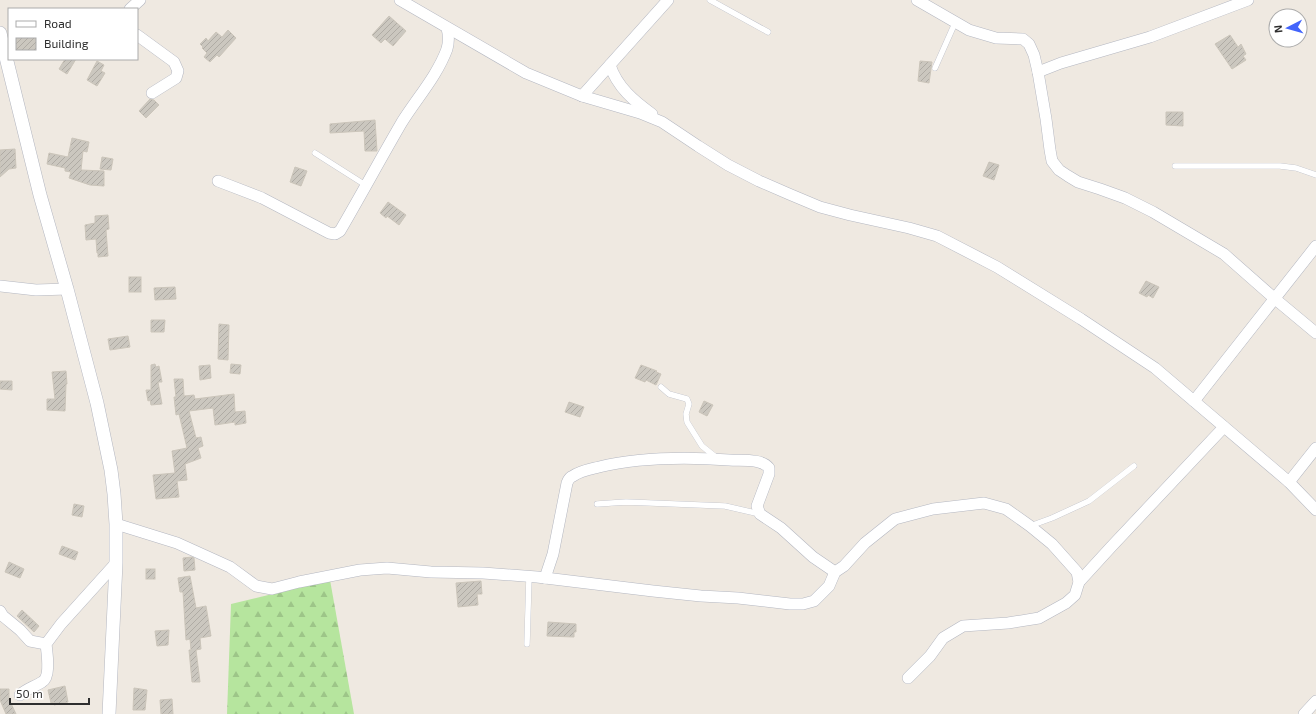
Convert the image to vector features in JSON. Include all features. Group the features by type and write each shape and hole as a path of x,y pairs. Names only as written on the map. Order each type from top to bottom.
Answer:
{"street":[{"path":"131,8 140,0"},
{"path":"400,0 526,73 582,96 662,122"},
{"path":"582,96 668,0"},
{"path":"916,0 969,30 996,38 1023,39 1029,44 1034,54 1038,72 1052,161 1059,170 1078,182 1100,188 1125,198 1224,254 1316,333"},
{"path":"1038,72 1061,63 1150,37 1248,0"},
{"path":"218,181 262,198 329,233 335,234 340,231 367,186 402,122 441,63 449,38 447,28"},
{"path":"0,34 2,51 40,195 67,288 103,428 114,494 116,563 108,714"},
{"path":"138,36 174,62 178,70 176,78 152,93"},
{"path":"610,66 613,76 619,85 643,108 728,165 759,181 820,207 937,236 997,267 1094,327 1155,368 1289,482 1316,510"},
{"path":"1194,401 1316,246"},
{"path":"0,286 36,290 67,288"},
{"path":"908,678 930,656 943,638 963,626 1008,623 1039,618 1066,603 1075,594 1079,582 1224,427"},
{"path":"1289,482 1316,448"},
{"path":"545,578 553,554 567,483 572,476 615,463 666,458 719,459 759,462 766,464 770,468 758,506 760,514 781,528 813,557 835,572"},
{"path":"116,524 177,543 230,567 256,586 272,589 299,582 352,572 387,568 545,578 701,596 803,604 814,601 829,586 835,572 844,566 865,544 895,519 933,509 984,503 1006,509 1052,544 1077,572 1079,582"},
{"path":"20,695 25,690 44,682 47,676 46,644 70,613 116,563"},
{"path":"0,611 3,616 20,630 30,641 46,644"},
{"path":"1304,714 1316,701"}],"lane":[{"path":"710,0 768,32"},
{"path":"935,68 955,23"},
{"path":"315,153 367,186"},
{"path":"1175,166 1280,166 1296,168 1316,174"},
{"path":"661,388 668,394 687,399 689,404 686,414 687,422 702,446 719,459"},
{"path":"1030,526 1052,518 1088,500 1134,466"},
{"path":"597,504 626,502 725,506 760,514"},
{"path":"527,644 529,577"}],"green space":[{"path":"330,580 354,714 227,714 231,604"}],"building":[{"path":"389,16 406,31 393,46 385,39 381,43 372,35"},
{"path":"228,30 236,38 219,57 217,55 210,62 204,57 207,53 200,44 206,38 208,41 216,32 222,37"},
{"path":"1230,35 1238,47 1241,44 1246,54 1243,56 1246,60 1232,69 1215,44"},
{"path":"64,60 75,60 67,74 59,69"},
{"path":"97,61 104,65 101,71 105,73 97,86 87,80"},
{"path":"920,61 932,62 929,83 918,81"},
{"path":"150,99 154,100 159,105 146,118 139,111"},
{"path":"1166,112 1183,112 1183,126 1166,125"},
{"path":"375,120 377,151 365,151 364,131 330,133 330,124"},
{"path":"72,138 89,142 87,152 83,151 81,170 104,171 104,186 90,185 69,178 71,172 65,171 65,168 47,164 49,153 68,157"},
{"path":"15,149 16,168 9,169 0,177 0,150"},
{"path":"102,157 113,159 111,170 100,169"},
{"path":"989,162 999,165 994,180 983,176"},
{"path":"295,167 307,171 301,186 290,182"},
{"path":"388,202 406,215 399,225 387,216 386,218 380,213"},
{"path":"108,215 109,229 106,230 108,256 98,257 96,239 86,240 85,225 95,223 95,216"},
{"path":"129,277 141,277 141,292 129,292"},
{"path":"1146,281 1159,287 1153,298 1139,293"},
{"path":"175,287 176,299 155,300 154,288"},
{"path":"151,320 165,320 164,332 151,332"},
{"path":"219,324 229,325 228,360 218,359"},
{"path":"128,336 130,347 110,350 108,339"},
{"path":"155,364 156,367 159,366 162,382 158,382 162,404 151,405 150,400 148,401 146,390 151,390 151,365"},
{"path":"231,364 241,365 240,374 230,373"},
{"path":"210,365 211,378 200,380 199,366"},
{"path":"641,365 661,374 656,385 646,380 645,382 635,378"},
{"path":"66,371 67,384 65,411 47,410 47,399 55,399 52,372"},
{"path":"174,379 183,379 184,396 194,395 195,399 234,394 235,412 245,411 246,423 235,425 235,422 215,425 213,408 189,411 196,438 201,437 203,446 198,448 201,458 185,464 187,480 177,481 179,497 156,499 153,475 175,473 172,451 187,448 179,414 176,415"},
{"path":"0,381 12,381 12,390 0,389"},
{"path":"704,401 713,405 707,416 699,412"},
{"path":"569,402 584,407 580,417 565,412"},
{"path":"74,504 84,506 82,517 72,515"},
{"path":"62,546 78,552 75,560 59,554"},
{"path":"183,558 194,558 195,570 184,571"},
{"path":"9,562 24,569 20,578 5,572"},
{"path":"146,569 155,569 155,579 146,579"},
{"path":"190,576 196,608 206,606 211,636 200,638 201,649 196,650 200,682 192,682 189,650 191,650 190,639 186,640 183,592 180,592 178,578"},
{"path":"481,581 482,594 477,594 478,605 458,607 456,583"},
{"path":"22,610 39,626 34,632 17,616"},
{"path":"548,622 576,624 576,632 574,632 574,637 547,636"},
{"path":"169,630 168,645 157,646 155,631"},
{"path":"65,686 68,702 54,705 54,702 51,703 48,690"},
{"path":"134,688 147,690 145,710 133,710"},
{"path":"0,689 9,689 9,699 16,714 6,714 0,700"},
{"path":"172,699 173,714 161,714 160,700"}]}
